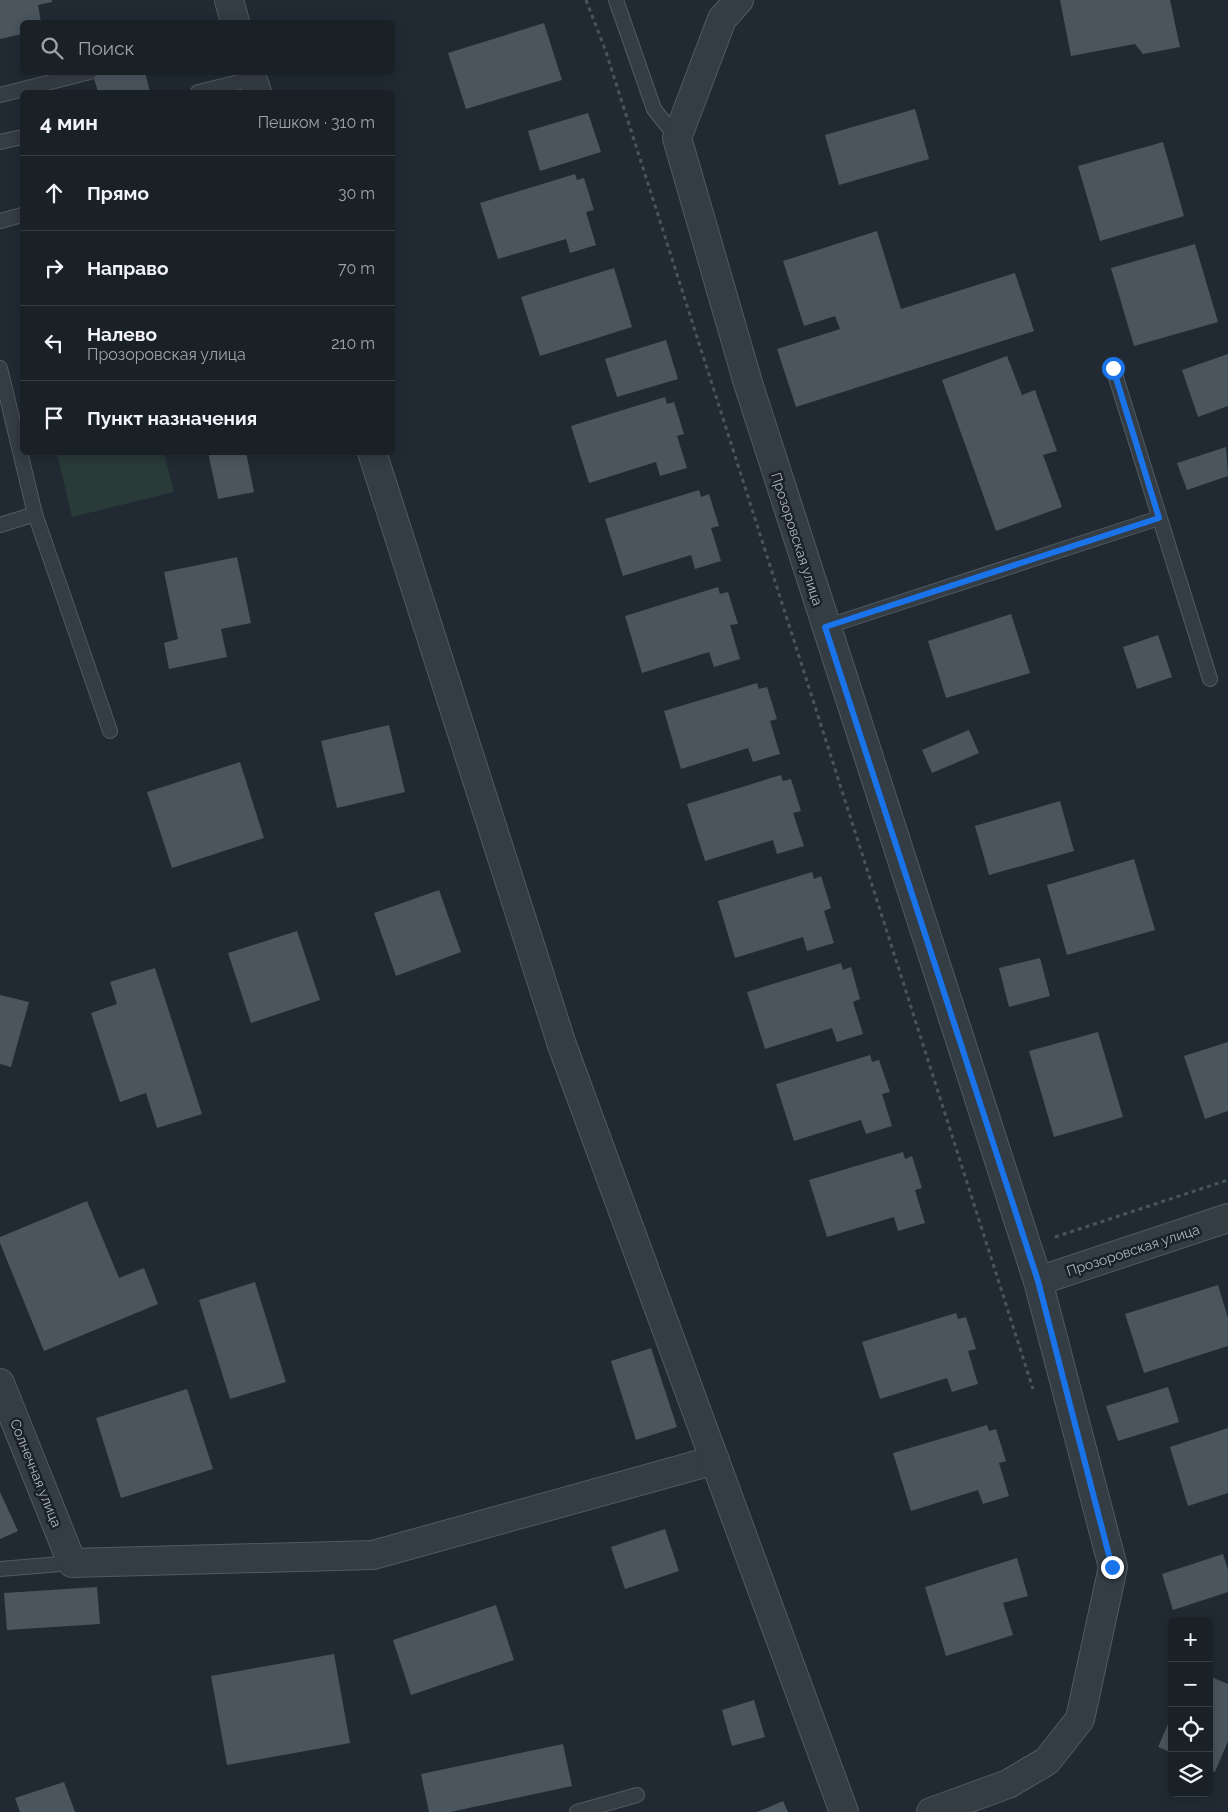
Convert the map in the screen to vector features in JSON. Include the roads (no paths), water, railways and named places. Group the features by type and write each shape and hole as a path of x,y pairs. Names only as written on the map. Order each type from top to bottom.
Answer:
{"street":[{"path":"229,0 234,20"},
{"path":"677,138 722,19 739,0"},
{"name":"Прозоровская улица","path":"677,138 748,383 825,627 1038,1281 1112,1567 1080,1719 1047,1762 1008,1784 931,1812"},
{"path":"373,455 562,1045 844,1812"},
{"name":"Прозоровская улица","path":"1038,1281 1228,1218"},
{"name":"Солнечная улица","path":"0,1383 72,1563"},
{"path":"72,1563 373,1555 715,1460"}],"lane":[{"path":"616,0 654,109 677,138"},
{"path":"0,95 78,75"},
{"path":"208,90 253,81"},
{"path":"0,142 20,137"},
{"path":"0,221 20,216"},
{"path":"0,368 20,451"},
{"path":"1113,368 1210,679"},
{"path":"21,455 35,514 110,731"},
{"path":"0,525 35,514"},
{"path":"825,627 1159,518"},
{"path":"0,1569 72,1563"},
{"path":"577,1812 637,1795"}]}
